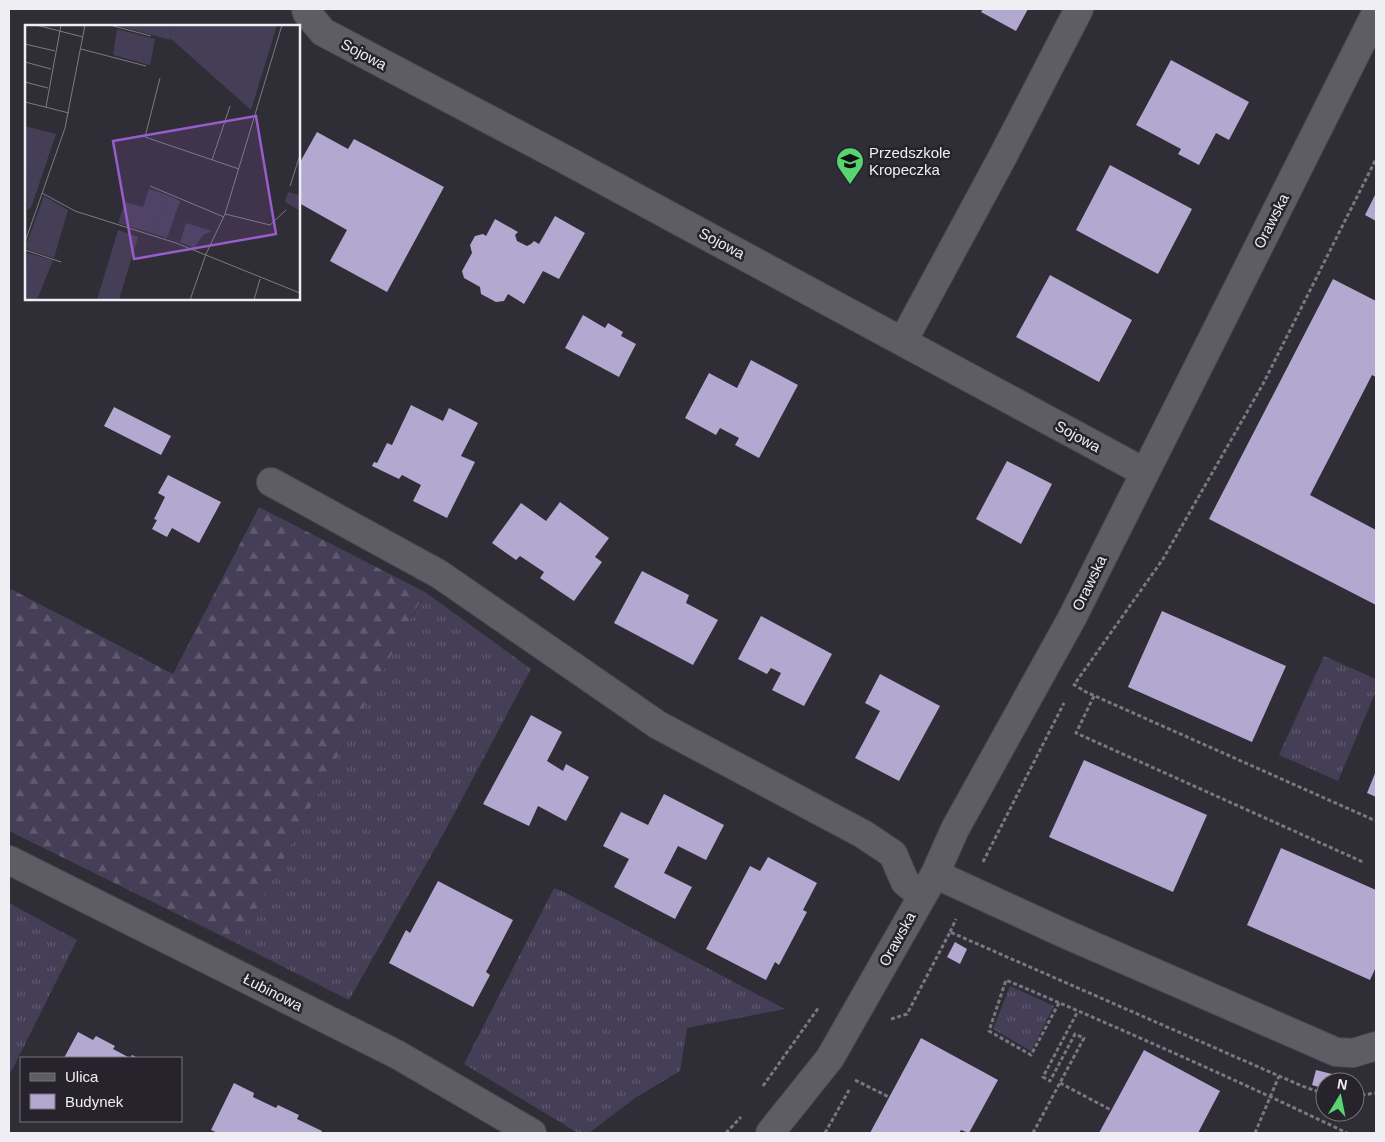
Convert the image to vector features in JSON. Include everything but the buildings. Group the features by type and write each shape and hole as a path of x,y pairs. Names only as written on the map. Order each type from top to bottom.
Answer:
{"street":[{"name":"Sojowa","path":"306,9 307,13 323,32 559,156 1144,472"},
{"path":"903,341 1003,156 1079,9"},
{"name":"Orawska","path":"770,1133 830,1058 928,885 955,829 1072,618 1376,13"},
{"path":"271,482 439,574 658,725 863,834 893,854 905,882 928,885 1061,932 1336,1052 1353,1053 1376,1046"},
{"name":"Łubinowa","path":"9,860 419,1066 532,1133"}],"path":[{"path":"1071,691 1163,559 1263,384 1376,159"},
{"path":"1045,667 1094,696 1376,821"},
{"path":"1094,696 1076,733 1363,862"},
{"path":"979,868 1067,698"},
{"path":"886,1020 907,1014 950,932 1315,1090"},
{"path":"1058,1003 1031,1055 989,1031 1006,980 1078,1011 1270,1097 1347,1133"},
{"path":"759,1092 822,1003"},
{"path":"1033,1133 1084,1038 1075,1034 1050,1081 1043,1077 1078,1011"},
{"path":"1255,1133 1279,1076"},
{"path":"825,1133 854,1079 889,1097"},
{"path":"1060,1083 1111,1110"},
{"path":"726,1133 742,1116"}],"green space":[{"path":"259,507 425,592 238,944 9,831 9,588 173,674"},
{"path":"425,592 531,669 446,829 349,1000 238,944"},
{"path":"1324,656 1376,679 1376,691 1338,781 1279,755"},
{"path":"554,888 785,1009 687,1028 680,1071 635,1098 589,1133 578,1133 464,1064"},
{"path":"9,903 77,940 9,1076"},
{"path":"1010,986 1054,1006 1031,1051 993,1029"}],"place":[{"name":"Przedszkole Kropeczka","path":"850,185"}]}
